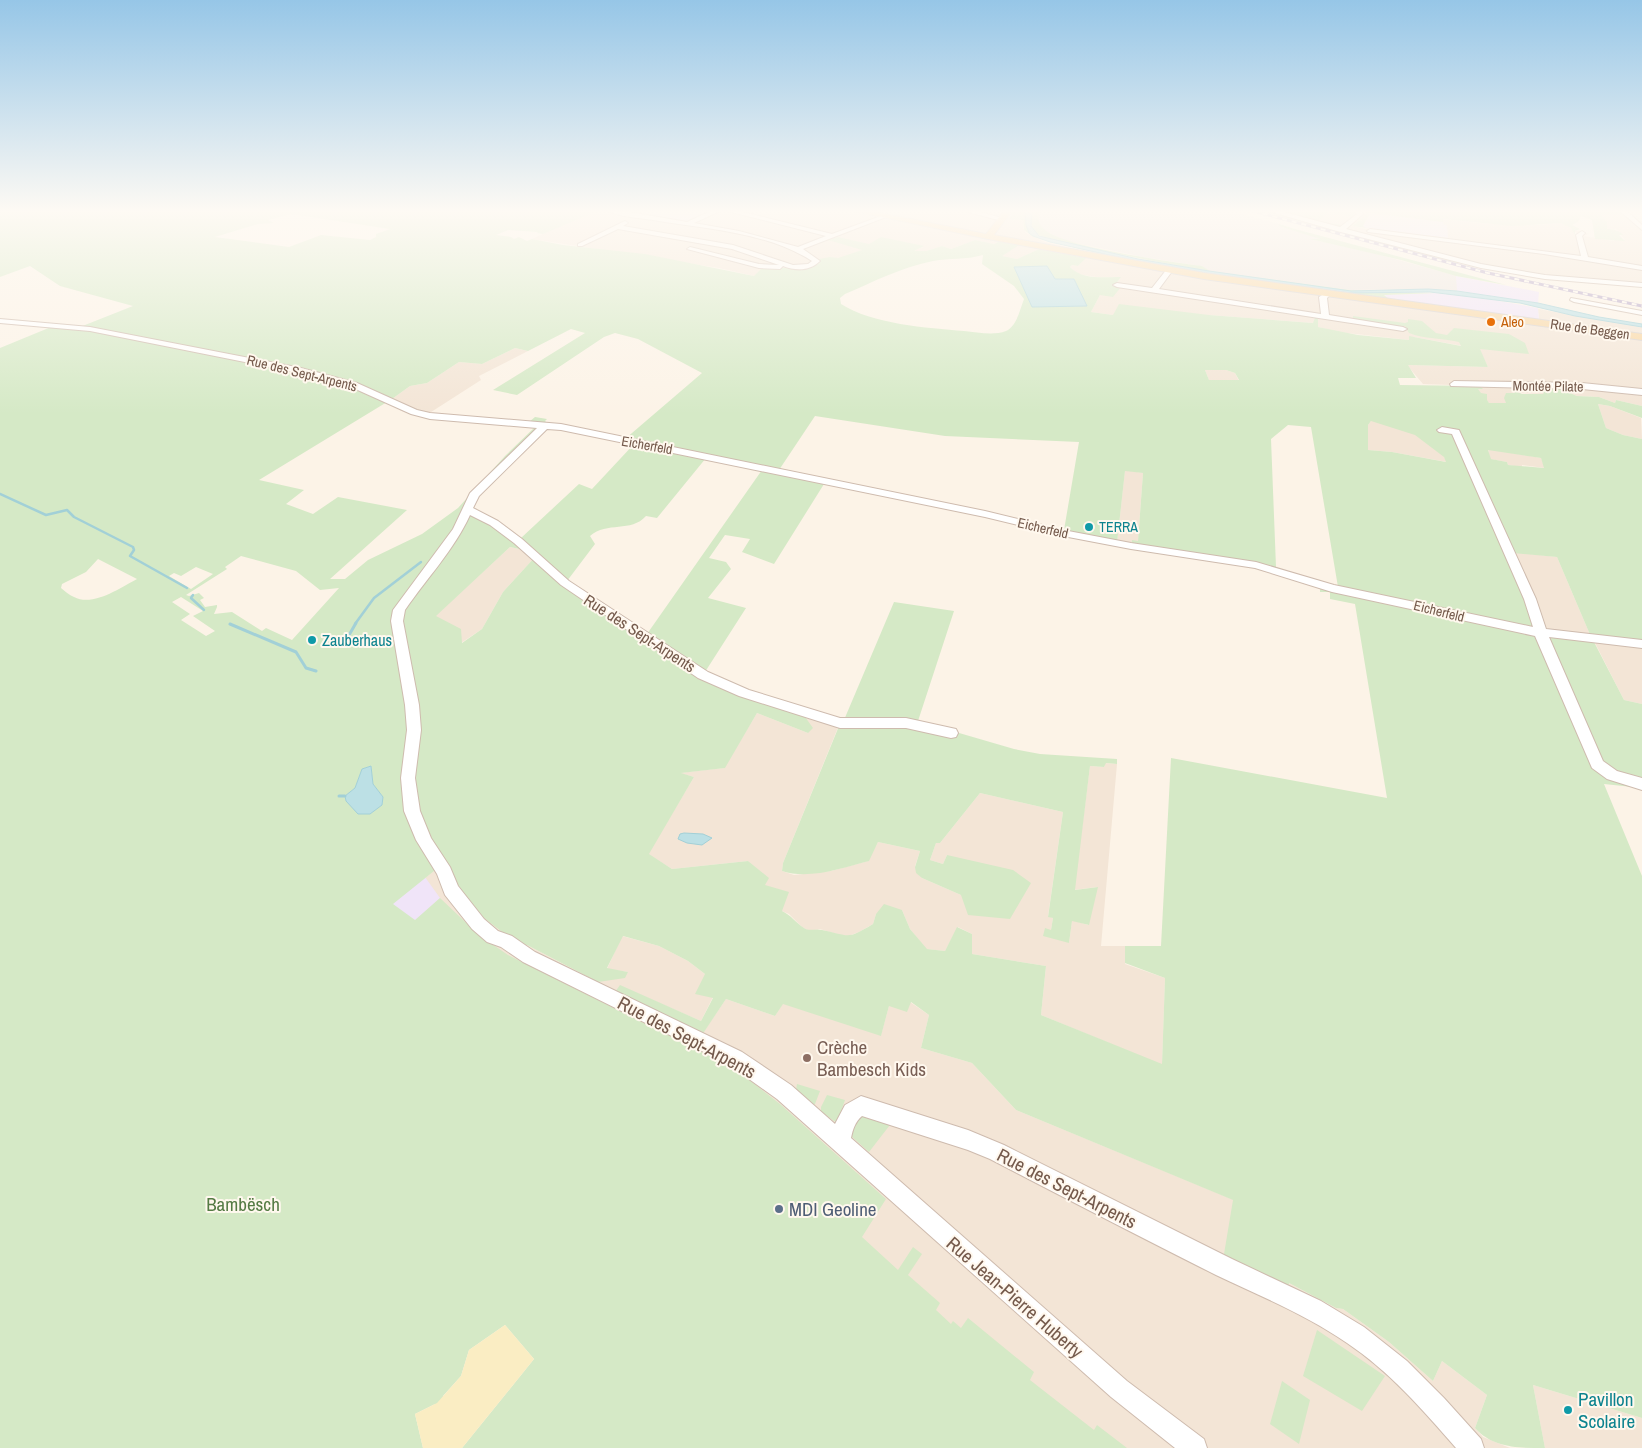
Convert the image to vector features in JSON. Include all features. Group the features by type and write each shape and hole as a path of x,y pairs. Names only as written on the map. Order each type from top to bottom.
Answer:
{"main road":[{"name":"Rue de Beggen","path":"1226,279 1642,336"}],"street":[{"path":"1154,291 1163,279"},
{"path":"1568,279 1642,285"},
{"path":"1117,285 1403,329"},
{"path":"1325,318 1325,307 1330,298 1327,294"},
{"path":"1574,300 1642,313"},
{"name":"Rue des Sept-Arpents","path":"0,321 90,329 301,371 354,385 414,412 430,416 545,425"},
{"name":"Montée Pilate","path":"1454,384 1582,386 1642,391"},
{"name":"Rue des Sept-Arpents","path":"545,425 482,485 468,504 458,529 442,554 399,610 397,621 412,705 414,730 408,778 410,803 424,840 444,872 451,890 478,924 493,937 506,941 529,957 736,1058 784,1092 840,1140 846,1119 852,1110 861,1106 968,1140 1044,1174 1224,1267 1313,1309 1356,1334 1405,1375 1474,1447"},
{"name":"Eicherfeld","path":"545,425 678,450 880,494 976,512 1072,535 1256,565 1332,588 1376,596 1540,634 1642,644"},
{"path":"1442,430 1456,432 1530,599 1540,634 1597,764 1612,775 1642,784"},
{"name":"Rue des Sept-Arpents","path":"467,509 494,523 572,588 720,684 832,721 906,723 951,733"},
{"name":"Rue Jean-Pierre Huberty","path":"840,1140 1119,1389 1195,1448"}],"shaded area":[{"path":"1120,279 1261,279 1539,320 1538,309 1642,327 1642,406 1616,400 1615,403 1599,397 1577,396 1556,387 1537,388 1545,394 1515,393 1507,403 1489,403 1477,389 1480,386 1423,384 1407,365 1488,367 1479,349 1414,337 1409,337 1409,340 1338,332 1318,327 1318,319 1314,323 1209,315 1113,315 1091,312 1100,295 1115,286"},
{"path":"1266,279 1457,279 1457,291 1428,289 1350,290"},
{"path":"1456,279 1469,279 1539,292 1538,303 1457,291"},
{"path":"1544,279 1642,279 1642,287"},
{"path":"1435,293 1488,299 1538,308 1539,320 1390,300 1384,295"},
{"path":"515,348 528,351 479,376 481,380 428,414 392,399 410,386 427,383 459,362 482,364"},
{"path":"1205,370 1226,370 1235,373 1239,381 1209,380"},
{"path":"1598,404 1610,406 1641,418 1642,439 1623,435 1606,428"},
{"path":"1374,417 1455,433 1444,457 1447,462 1392,452 1368,450 1368,425"},
{"path":"1488,449 1541,458 1545,468 1508,465 1507,462 1490,459"},
{"path":"1125,470 1143,473 1138,541 1131,546 1117,543"},
{"path":"510,547 529,551 536,556 503,592 482,629 461,643 435,616"},
{"path":"1513,552 1557,557 1591,637 1546,631"},
{"path":"1594,641 1642,646 1642,704 1624,700"},
{"path":"757,713 808,733 802,714 839,725 783,863 782,871 794,875 831,871 868,861 878,842 920,851 915,866 922,878 961,895 947,855 943,864 930,860 936,843 940,843 980,793 1063,812 1048,916 1053,918 1051,930 1069,943 1072,920 1088,925 1097,887 1074,890 1090,766 1104,767 1105,763 1117,764 1101,946 1125,946 1125,964 1165,978 1162,1065 1041,1015 1046,966 972,954 972,934 958,927 945,951 926,949 910,929 902,910 876,914 873,924 846,937 820,929 809,931 789,914 782,911 748,861 672,869 648,854 694,777 679,773 724,768"},
{"path":"444,863 457,886 484,918 527,945 598,982 628,972 607,969 622,936 659,946 688,961 705,974 713,997 701,1021 620,986 702,1034 726,999 775,1016 783,1003 881,1035 889,1006 910,1002 929,1015 921,1048 972,1063 1016,1110 1234,1200 1288,1290 1289,1283 1336,1308 1343,1309 1389,1342 1433,1381 1442,1361 1487,1395 1475,1428 1483,1437 1510,1448 966,1448 392,904"},
{"path":"425,877 440,898 415,921 392,904"},
{"path":"1533,1385 1642,1418 1642,1448 1545,1448"}],"green space":[{"name":"Bambësch","path":"49,279 880,279 845,294 840,298 841,304 868,316 900,324 996,333 1010,329 1024,299 1014,286 1003,279 1019,279 1032,307 1087,306 1074,279 1055,279 1120,279 1115,285 1121,287 1113,297 1100,295 1091,312 1113,315 1119,304 1209,315 1313,323 1315,318 1318,318 1318,327 1358,335 1409,340 1409,336 1461,346 1459,342 1409,333 1405,326 1389,326 1353,320 1353,316 1405,323 1408,322 1408,319 1422,321 1436,333 1447,335 1454,328 1509,334 1525,343 1529,354 1480,349 1488,367 1408,365 1416,378 1398,378 1400,385 1480,386 1483,389 1478,389 1481,393 1487,394 1489,403 1506,403 1504,398 1506,393 1515,393 1511,389 1522,394 1544,394 1536,387 1556,387 1577,396 1599,397 1615,403 1616,400 1642,406 1642,418 1610,406 1598,404 1606,428 1623,435 1642,439 1642,646 1594,642 1624,700 1642,704 1642,788 1604,784 1642,876 1642,1418 1533,1385 1545,1448 1507,1446 1490,1440 1475,1428 1487,1395 1442,1361 1433,1381 1389,1342 1343,1309 1336,1308 1289,1283 1288,1290 1223,1260 1233,1200 1016,1110 972,1063 921,1048 929,1015 911,1002 907,1012 889,1006 881,1036 783,1004 775,1016 726,999 702,1035 615,992 620,985 701,1021 713,998 695,994 705,974 688,961 659,946 623,936 607,968 628,972 625,978 598,982 527,945 523,948 484,918 457,886 444,863 393,904 415,920 440,898 479,935 508,955 734,1068 780,1104 886,1199 862,1237 898,1270 913,1247 922,1254 908,1275 940,1303 936,1310 951,1324 953,1321 961,1328 968,1318 1034,1372 1030,1380 1094,1430 1097,1425 1127,1448 462,1448 534,1359 505,1325 469,1350 461,1376 443,1396 463,1421 442,1445 422,1420 435,1404 415,1414 423,1448 0,1448 0,348 51,327 0,322 0,320 80,327 133,306 60,286","holes":["571,329 585,333 493,390 517,395 604,337 615,333 638,339 702,373 625,439 547,423 545,421 547,419 535,417 529,422 446,417 428,414 392,399 410,386 427,383 459,362 482,364 515,348 528,351","1205,370 1226,370 1235,373 1239,380 1209,380","387,402 428,418 523,424 534,428 505,456 458,508 422,534 368,560 345,579 330,579 407,510 338,497 313,514 286,504 304,490 259,480","815,416 945,436 1079,442 1064,530 986,512 880,494 880,492 779,470","1371,421 1415,435 1444,457 1446,462 1392,452 1368,450 1368,425","1288,425 1311,427 1338,587 1306,579 1276,567 1271,439","560,428 634,444 592,489 579,484 521,538 498,521 475,509 473,506 485,488 514,455 541,432","1488,450 1541,458 1544,468 1508,465 1507,462 1491,459","706,458 762,470 647,634 567,581 595,544 590,536 604,529 626,526 640,521 646,516 657,518","1125,471 1143,473 1138,541 1132,540 1131,546 1117,543","824,484 980,515 1063,535 1255,567 1320,588 1320,592 1330,592 1330,599 1355,604 1387,798 1171,758 1161,946 1125,946 1125,963 1165,978 1162,1064 1041,1015 1046,966 972,954 972,934 957,927 945,951 927,949 910,929 902,910 884,904 876,914 873,924 853,935 806,929 782,911 789,892 765,885 769,878 748,861 672,869 649,854 694,777 681,773 725,768 757,713 808,733 813,728 803,714 839,726 783,863 782,871 814,874 869,861 878,842 920,851 915,867 916,873 922,878 961,895 968,915 1010,919 1031,883 1013,870 947,855 943,864 930,860 936,843 940,843 980,793 1063,812 1048,917 1053,918 1051,930 1045,928 1043,936 1069,943 1072,921 1089,925 1098,887 1075,890 1090,766 1104,767 1106,763 1117,764 1117,759 1040,754 1014,749 918,721 954,611 894,602 844,720 812,712 732,685 705,672 746,608 708,598 731,569 726,562 709,558 725,535 750,539 742,552 774,564","510,547 529,551 535,557 503,592 482,629 462,643 461,629 436,616","1513,553 1557,557 1591,637 1551,633 1543,629 1534,600","241,556 296,571 320,590 339,588 292,640 266,628 262,631 232,612 214,614 217,605 205,607 200,600 204,598 199,593 186,595 227,569 225,567","98,559 137,579 106,595 89,600 74,597 61,588 62,584 86,572","196,567 213,574 191,589 169,576 174,573 181,576","1352,590 1426,606 1427,609 1353,594","181,597 203,611 193,616 215,631 206,636 181,620 190,614 172,602","371,766 373,784 383,797 382,805 370,814 359,814 346,801 345,796 355,788 362,769"]},
{"path":"1232,279 1350,293 1435,293 1384,295 1390,300"},
{"path":"1258,279 1350,290 1373,290 1351,291"},
{"path":"1470,279 1482,279 1506,285"},
{"path":"797,1084 820,1091 814,1105 796,1090"},
{"path":"827,1095 845,1100 837,1123 821,1112 821,1107"},
{"path":"860,1115 893,1121 869,1152 851,1136 851,1132"},
{"path":"1317,1330 1385,1376 1362,1411 1303,1376"},
{"path":"1282,1381 1310,1400 1299,1444 1270,1424"}],"sand":[{"path":"505,1325 534,1359 462,1448 423,1448 415,1414 437,1403 461,1376 469,1350"}],"water":[{"path":"1019,279 1074,279 1087,306 1032,307"},
{"path":"1238,279 1263,279 1351,291 1428,289 1457,291 1538,303 1599,317 1642,324 1642,327 1575,316 1520,303 1430,292 1350,293"},
{"path":"371,766 373,784 383,797 382,805 370,814 358,814 346,801 345,796 355,788 362,769"},
{"path":"680,834 703,834 712,838 702,845 687,843 678,839"}],"waterway":[{"path":"0,494 46,515 67,510 74,517 133,547 134,550 130,556 187,588"},
{"path":"355,624 374,598 421,562"},
{"path":"193,595 191,598 204,610"},
{"path":"345,642 356,623"},
{"path":"230,624 296,652 306,668 316,671"},
{"path":"339,796 345,796"}],"railway":[{"path":"1514,279 1642,306"}],"place":[{"name":"Aleo","path":"1491,322"},
{"name":"TERRA","path":"1089,527"},
{"name":"Zauberhaus","path":"312,640"},
{"name":"Crèche Bambesch Kids","path":"807,1058"},
{"name":"MDI Geoline","path":"779,1209"},
{"name":"Pavillon Scolaire","path":"1568,1410"}]}
